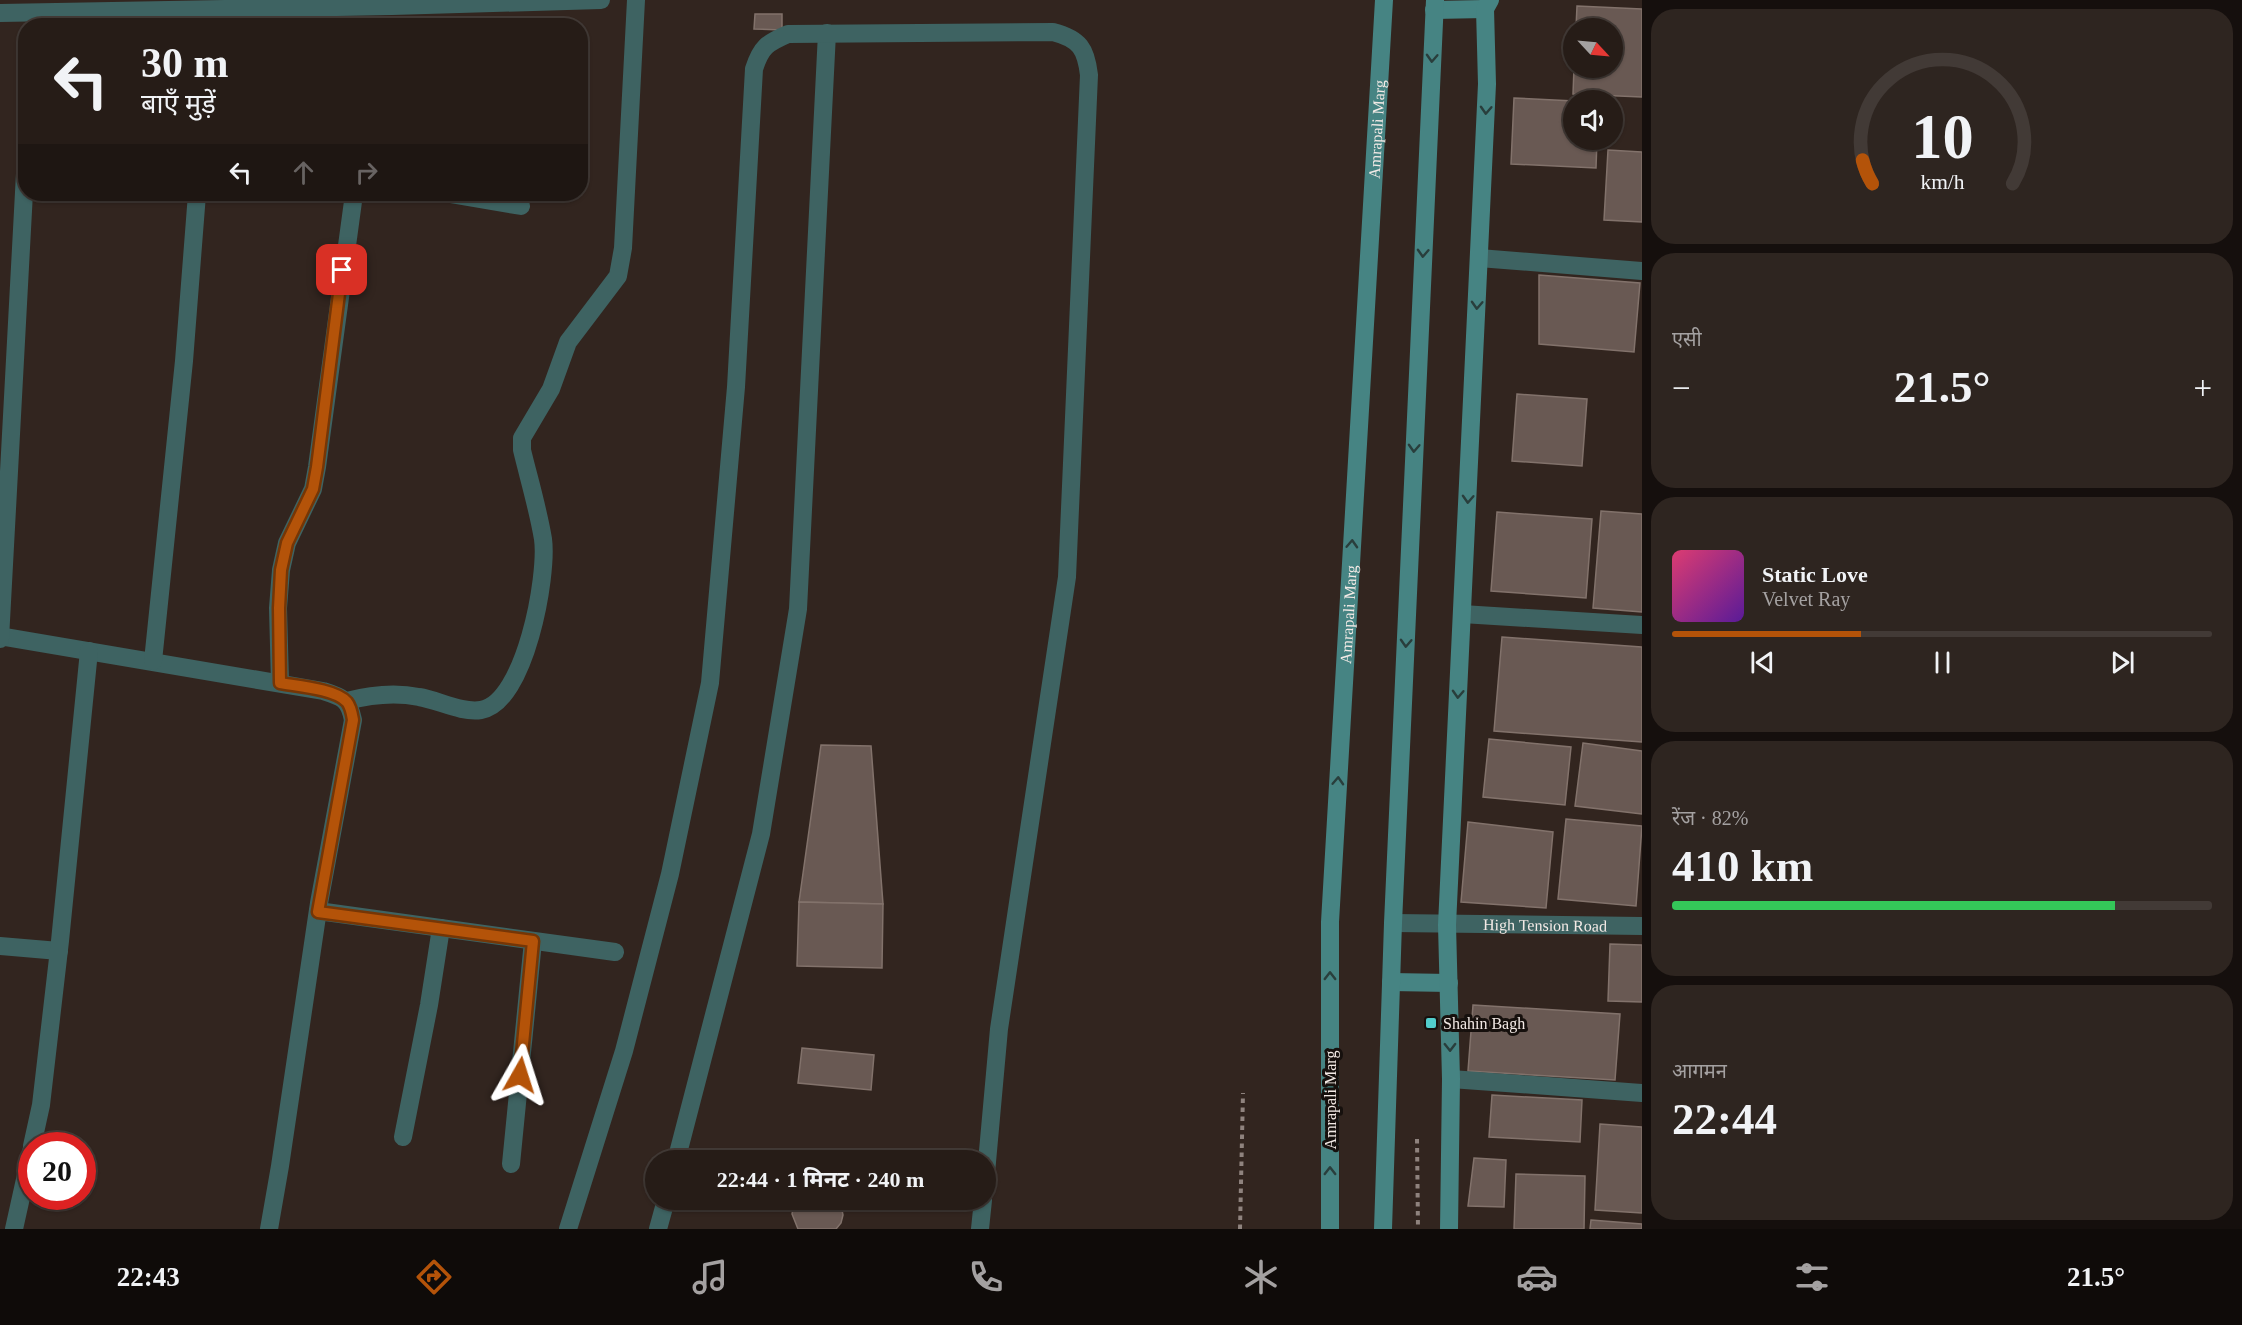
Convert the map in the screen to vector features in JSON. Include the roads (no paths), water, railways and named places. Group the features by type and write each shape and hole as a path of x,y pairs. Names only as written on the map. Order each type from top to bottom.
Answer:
{"main road":[{"name":"Amrapali Marg","path":"1330,1229 1330,921 1384,0"},
{"path":"1383,1229 1393,923 1434,5 1488,5 1487,84 1447,925 1451,1079 1449,1229"},
{"path":"1391,982 1449,983"}],"street":[{"path":"122,18 211,17 601,0"},
{"path":"346,701 369,695 399,694 420,697 468,710 482,710 498,700 510,688 524,657 533,627 543,573 543,540 522,450 522,438 551,389 568,342 580,323 615,283 620,271 636,0"},
{"path":"0,13 28,18"},
{"path":"568,1229 624,1051 664,896 710,683 736,387 754,69 760,51 773,40 788,34 1053,32 1068,36 1079,44 1087,56 1089,75 1067,577 999,1029 988,1150"},
{"path":"679,1150 761,834 798,609 828,33"},
{"path":"20,201 9,293 0,637 322,691 346,701 351,709 353,720 318,912 269,1229"},
{"path":"153,662 184,361 196,201"},
{"path":"280,683 281,570 287,543 313,489 353,201"},
{"path":"491,201 521,206"},
{"path":"1479,258 1642,271"},
{"path":"1462,614 1642,625"},
{"path":"35,1132 41,1105 59,951 89,651"},
{"path":"318,912 615,952"},
{"name":"High Tension Road","path":"1393,923 1642,926"},
{"path":"402,1137 429,1005 441,928"},
{"path":"511,1164 533,941"},
{"path":"0,946 59,951"},
{"path":"1451,1079 1642,1093"},
{"path":"14,1229 18,1210"},
{"path":"658,1229 663,1210"},
{"path":"980,1229 982,1210"}],"place":[{"name":"Shahin Bagh","path":"1431,1023"}]}
